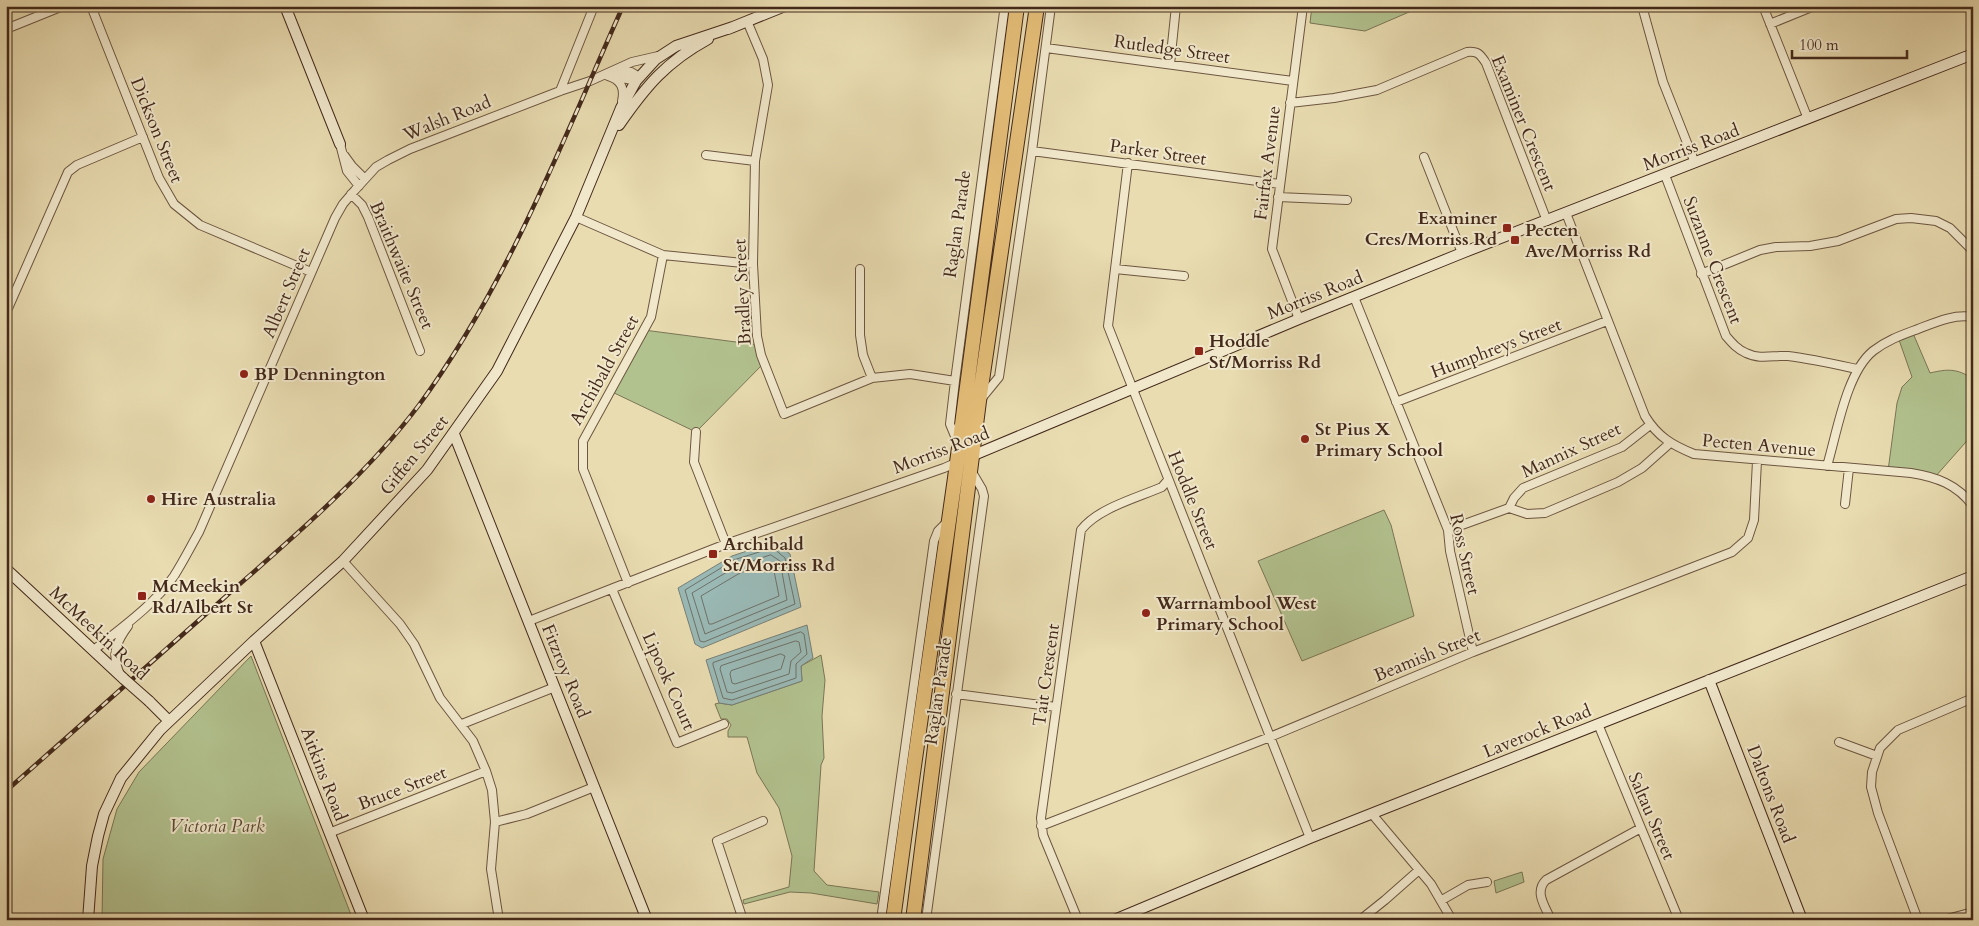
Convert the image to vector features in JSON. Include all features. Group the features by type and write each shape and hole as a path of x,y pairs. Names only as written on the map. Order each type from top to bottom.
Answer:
{"highway":[{"name":"Raglan Parade","path":"894,920 1017,6"},
{"name":"Raglan Parade","path":"913,920 980,401 1037,6"}],"street":[{"path":"6,29 63,6"},
{"name":"Dickson Street","path":"91,6 143,137 167,193 174,204 200,225 311,272"},
{"name":"Braithwaite Street","path":"285,6 340,144 352,166 365,179"},
{"path":"560,91 594,6"},
{"name":"Walsh Road","path":"648,85 665,68 712,36 785,6"},
{"name":"Raglan Parade","path":"959,445 950,424 1004,12 1007,6"},
{"path":"980,401 999,376 1032,150 1050,6"},
{"path":"1170,64 1176,6"},
{"name":"Fairfax Avenue","path":"1299,319 1272,249 1303,6"},
{"path":"1642,6 1663,82 1695,163"},
{"path":"1763,6 1808,119"},
{"path":"1770,24 1814,6"},
{"name":"Bradley Street","path":"747,21 763,59 768,85 755,161 753,264 757,336 761,355 784,414 872,378 910,374 955,381"},
{"name":"Walsh Road","path":"355,190 376,167 410,150 560,91 604,77 637,60 662,54 686,42 733,27"},
{"name":"Rutledge Street","path":"1046,48 1293,81"},
{"name":"Examiner Crescent","path":"1290,102 1334,98 1377,90 1467,52 1475,51 1480,54 1486,63 1547,221"},
{"name":"Walsh Road","path":"604,77 617,76 638,79 648,66 662,54"},
{"name":"Morriss Road","path":"529,622 726,544 957,462 1462,253 1973,54"},
{"path":"616,70 631,72 648,85"},
{"path":"604,77 618,81 622,86 624,93 621,108"},
{"name":"Giffen Street","path":"88,920 92,866 104,814 121,778 169,721 343,561 427,470 454,434 497,371 576,217 621,108 638,79"},
{"name":"Giffen Street","path":"604,149 616,128 648,85"},
{"path":"6,313 68,172 77,165 143,137"},
{"name":"Braithwaite Street","path":"340,144 347,171 368,217 420,350"},
{"name":"Parker Street","path":"1032,150 1280,184"},
{"path":"706,155 755,161"},
{"path":"1424,157 1462,253"},
{"name":"Hoddle Street","path":"1128,163 1108,326 1310,838"},
{"name":"Suzanne Crescent","path":"1664,175 1726,336 1735,347 1748,354 1763,357 1785,356 1820,360 1857,369"},
{"name":"Albert Street","path":"94,650 134,618 174,575 199,532 335,218 355,190"},
{"path":"1278,197 1347,200"},
{"name":"Pecten Avenue","path":"1566,213 1645,416 1650,425 1670,444 1694,454 1758,461 1911,472 1934,477 1954,488 1973,506"},
{"path":"576,217 663,255 753,264"},
{"path":"1701,274 1760,250 1776,247 1810,246 1838,241 1896,219 1911,218 1936,221 1950,228 1973,251"},
{"name":"Archibald Street","path":"628,583 583,469 583,441 651,317 663,255"},
{"path":"860,268 860,336 863,355 872,378"},
{"path":"1115,269 1184,276"},
{"name":"Ross Street","path":"1354,297 1448,530 1450,551 1473,652"},
{"path":"1828,466 1849,390 1857,369 1872,352 1890,340 1951,316 1973,317"},
{"name":"Humphreys Street","path":"1396,402 1607,321"},
{"name":"Mannix Street","path":"1509,508 1514,498 1523,488 1622,447 1650,425"},
{"path":"696,432 694,462 726,544"},
{"name":"Fitzroy Road","path":"454,434 647,920"},
{"path":"1448,530 1509,508 1527,514 1545,513 1618,482 1642,468 1670,444"},
{"name":"Beamish Street","path":"1041,826 1270,737 1473,652 1732,552 1748,538 1754,520 1758,461"},
{"path":"1845,504 1849,468"},
{"name":"Raglan Parade","path":"926,920 984,496 971,470"},
{"name":"Tait Crescent","path":"1078,920 1042,835 1041,818 1081,530 1087,522 1097,515 1162,487 1168,480"},
{"name":"Raglan Parade","path":"881,920 934,541 938,531 948,521"},
{"path":"343,561 400,624 422,658 440,698 462,724 473,741 492,790 495,822 491,869 499,920"},
{"name":"McMeekin Road","path":"6,569 169,721"},
{"name":"Laverock Road","path":"1114,920 1310,838 1973,576"},
{"name":"Lipook Court","path":"612,589 677,743 724,724"},
{"name":"Albert Street","path":"122,677 115,659 115,647 134,618"},
{"name":"Aitkins Road","path":"254,641 364,920"},
{"name":"Daltons Road","path":"1709,680 1802,920"},
{"path":"462,724 555,688"},
{"path":"956,694 1056,707"},
{"path":"1918,920 1880,822 1871,788 1872,772 1880,748 1898,730 1973,698"},
{"name":"Saltau Street","path":"1598,724 1679,920"},
{"path":"1839,742 1877,756"},
{"name":"Bruce Street","path":"329,833 486,771"},
{"path":"495,822 527,814 594,787"},
{"path":"1372,814 1442,900 1452,920"},
{"path":"742,920 717,841 763,821"},
{"path":"1551,920 1539,891 1541,885 1546,880 1641,828"},
{"path":"1360,920 1419,870"},
{"path":"1442,900 1468,885 1487,882"},
{"path":"1943,920 1973,912"}],"green space":[{"path":"1312,6 1423,6 1365,31 1310,23"},
{"path":"644,330 759,345 764,363 696,432 610,391"},
{"path":"1912,331 1930,373 1952,370 1973,379 1973,434 1935,477 1888,471 1897,403 1902,387 1912,377 1898,337"},
{"path":"1384,510 1391,525 1414,616 1302,661 1258,561"},
{"path":"821,655 825,680 822,716 824,758 821,765 814,871 827,885 879,892 877,904 811,893 790,892 744,904 743,900 789,887 792,856 779,808 757,773 747,737 728,737 731,725 727,719 721,719 715,704 732,705 802,681 801,666"},
{"name":"Victoria Park","path":"251,656 353,920 102,920 103,859 117,809 139,772"},
{"path":"1522,872 1524,882 1496,893 1494,881"}],"water":[{"path":"774,542 790,554 801,607 702,648 695,644 678,588 732,556"},
{"path":"807,625 813,658 801,666 802,681 732,705 719,703 706,660"}],"railway":[{"path":"6,791 275,553 351,482 398,432 451,359 507,261 532,211 623,6"}],"place":[{"name":"Examiner Cres/Morriss Rd","path":"1507,228"},
{"name":"Pecten Ave/Morriss Rd","path":"1515,240"},
{"name":"Hoddle St/Morriss Rd","path":"1199,351"},
{"name":"BP Dennington","path":"244,374"},
{"name":"St Pius X Primary School","path":"1305,439"},
{"name":"Hire Australia","path":"151,499"},
{"name":"Archibald St/Morriss Rd","path":"713,554"},
{"name":"McMeekin Rd/Albert St","path":"142,596"},
{"name":"Warrnambool West Primary School","path":"1146,613"}]}
